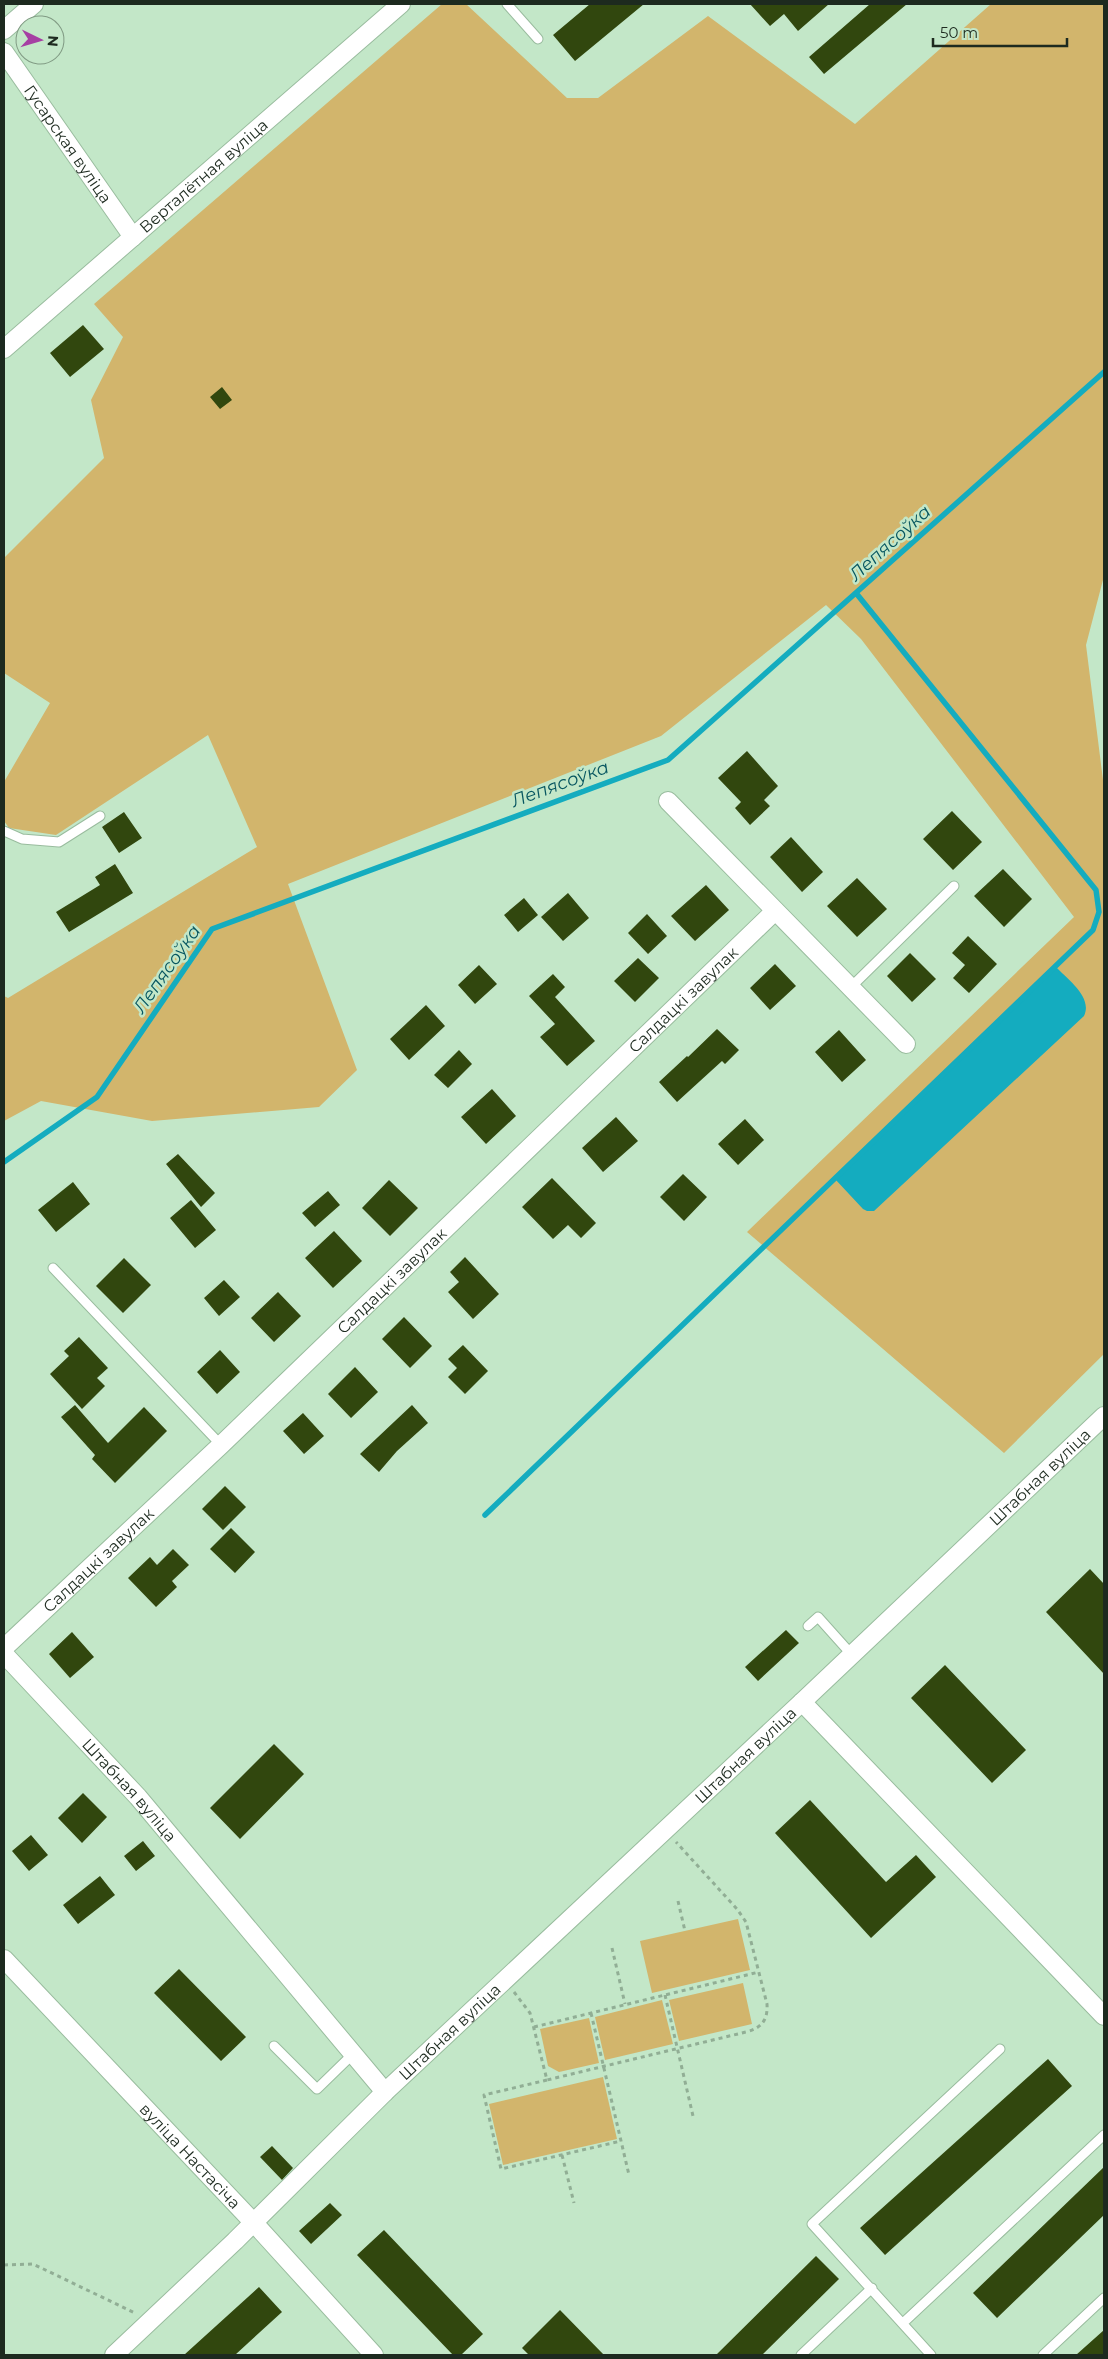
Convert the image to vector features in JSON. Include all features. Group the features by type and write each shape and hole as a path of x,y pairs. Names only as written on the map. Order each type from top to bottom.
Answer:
{"street":[{"path":"4,30 34,4"},
{"name":"Верталётная вуліца","path":"4,349 401,4"},
{"name":"Гусарская вуліца","path":"4,52 132,237"},
{"path":"668,801 906,1044"},
{"name":"Салдацкі завулак","path":"4,1648 221,1445 776,911"},
{"name":"Штабная вуліца","path":"114,2355 254,2223 385,2092 666,1830 1104,1416"},
{"name":"Штабная вуліца","path":"4,1654 138,1797 385,2092"},
{"path":"802,1702 1104,2016"},
{"name":"вуліца Настасіча","path":"4,1959 254,2223 374,2355"}],"lane":[{"path":"507,4 538,39"},
{"path":"4,831 22,839 59,842 100,816"},
{"path":"850,988 954,886"},
{"path":"53,1268 221,1445"},
{"path":"808,1626 818,1618 852,1655"},
{"path":"274,2046 317,2089 353,2054"},
{"path":"931,2355 812,2224 1000,2049"},
{"path":"903,2323 1104,2135"},
{"path":"801,2355 872,2288"},
{"path":"1043,2355 1104,2298"}],"path":[{"path":"621,2141 501,2169 484,2095 756,2029 764,2023 767,2015 767,2004 746,1922 737,1909 666,1830"},
{"path":"678,1901 685,1931"},
{"path":"612,1948 625,2004"},
{"path":"534,2027 759,1972"},
{"path":"505,1980 530,2014 547,2080"},
{"path":"665,1995 693,2116"},
{"path":"591,2013 629,2175"},
{"path":"562,2155 574,2203"},
{"path":"4,2266 33,2264 151,2321"}],"shaded area":[{"path":"442,4 466,4 567,98 598,98 708,16 855,124 991,4 1104,4 1104,576 1086,645 1104,788 1104,1354 1004,1453 747,1232 1074,917 861,639 826,605 661,736 288,884 357,1070 319,1107 152,1121 41,1101 4,1121 4,996 8,998 257,847 208,735 56,835 9,828 4,821 4,782 50,703 4,673 4,558 104,458 91,400 123,337 94,304"},
{"path":"738,1919 750,1970 652,1993 640,1941"},
{"path":"743,1983 752,2024 679,2041 669,2000"},
{"path":"662,2000 673,2044 605,2060 595,2017"},
{"path":"589,2018 599,2063 559,2072 548,2066 540,2029"},
{"path":"603,2077 617,2139 503,2165 489,2104"}],"water":[{"path":"1055,966 1078,989 1085,1002 1084,1016 874,1211 863,1209 835,1179"}],"building":[{"path":"590,4 644,4 575,61 553,35"},
{"path":"750,4 829,4 798,31 784,14 770,26"},
{"path":"870,4 907,4 824,74 809,57"},
{"path":"83,325 104,349 70,377 50,353"},
{"path":"222,387 232,400 220,409 210,397"},
{"path":"747,751 778,786 764,800 770,806 750,825 735,808 741,802 718,778"},
{"path":"952,811 982,842 953,870 923,839"},
{"path":"124,812 142,838 119,853 102,827"},
{"path":"791,837 823,872 802,892 770,857"},
{"path":"115,864 133,893 69,932 56,912 100,885 95,877"},
{"path":"1003,869 1032,899 1004,927 974,896"},
{"path":"857,878 887,909 857,937 827,906"},
{"path":"706,885 729,910 695,941 671,916"},
{"path":"568,893 589,918 563,941 541,917"},
{"path":"524,898 538,915 518,932 504,915"},
{"path":"647,914 667,936 648,954 628,933"},
{"path":"968,936 997,964 969,993 953,978 965,965 952,953"},
{"path":"910,953 936,979 912,1002 887,976"},
{"path":"638,958 659,978 635,1002 614,981"},
{"path":"775,964 796,986 770,1010 750,988"},
{"path":"479,965 497,984 475,1004 458,985"},
{"path":"553,974 565,987 555,997 595,1041 567,1066 540,1037 555,1024 529,996"},
{"path":"426,1005 445,1026 409,1060 390,1039"},
{"path":"717,1029 739,1050 725,1064 722,1061 677,1102 659,1082"},
{"path":"839,1030 866,1060 842,1082 815,1052"},
{"path":"459,1050 472,1064 448,1088 434,1075"},
{"path":"492,1089 516,1116 486,1144 461,1117"},
{"path":"616,1117 638,1141 603,1172 582,1148"},
{"path":"745,1119 764,1140 738,1165 718,1144"},
{"path":"178,1154 215,1193 201,1207 166,1164"},
{"path":"683,1174 707,1197 684,1221 660,1197"},
{"path":"552,1178 596,1223 581,1238 568,1225 553,1239 522,1207"},
{"path":"389,1180 418,1208 390,1236 362,1208"},
{"path":"73,1182 90,1204 56,1232 38,1210"},
{"path":"328,1191 340,1205 315,1227 302,1213"},
{"path":"191,1200 216,1230 195,1248 170,1218"},
{"path":"334,1231 362,1261 333,1288 305,1258"},
{"path":"465,1257 499,1294 473,1319 448,1292 459,1282 450,1272"},
{"path":"124,1258 151,1285 123,1313 96,1286"},
{"path":"224,1280 240,1297 219,1316 204,1298"},
{"path":"278,1292 301,1316 274,1342 251,1318"},
{"path":"404,1317 432,1346 410,1368 382,1339"},
{"path":"79,1337 108,1368 97,1378 105,1386 82,1409 50,1374 69,1356 64,1351"},
{"path":"463,1345 488,1371 465,1394 448,1377 457,1368 448,1359"},
{"path":"220,1350 240,1372 217,1394 197,1372"},
{"path":"355,1367 378,1392 351,1418 328,1394"},
{"path":"75,1405 108,1443 144,1407 167,1431 115,1483 92,1459 95,1455 61,1417"},
{"path":"412,1405 428,1423 397,1451 379,1472 360,1454"},
{"path":"303,1413 324,1436 304,1454 283,1431"},
{"path":"225,1486 246,1507 223,1530 202,1509"},
{"path":"231,1528 255,1552 235,1573 210,1549"},
{"path":"173,1549 189,1565 172,1581 177,1587 156,1607 128,1578 150,1557 157,1565"},
{"path":"1090,1569 1104,1584 1104,1674 1046,1612"},
{"path":"786,1630 799,1643 758,1681 745,1667"},
{"path":"72,1632 94,1657 70,1678 49,1654"},
{"path":"945,1665 1026,1750 992,1783 911,1698"},
{"path":"274,1744 304,1774 240,1839 210,1808"},
{"path":"83,1793 107,1817 82,1843 58,1818"},
{"path":"810,1800 886,1882 916,1855 936,1877 871,1938 775,1833"},
{"path":"31,1835 48,1855 29,1871 12,1851"},
{"path":"143,1841 155,1856 136,1871 124,1856"},
{"path":"100,1876 115,1895 78,1924 63,1905"},
{"path":"179,1969 246,2037 221,2061 154,1993"},
{"path":"1048,2059 1072,2086 885,2255 860,2228"},
{"path":"272,2146 293,2168 282,2180 260,2157"},
{"path":"1104,2167 1104,2215 997,2318 973,2293"},
{"path":"330,2203 342,2215 311,2244 299,2231"},
{"path":"384,2230 483,2334 461,2355 453,2355 357,2255"},
{"path":"816,2256 839,2279 762,2355 716,2355"},
{"path":"259,2287 282,2312 235,2355 184,2355"},
{"path":"560,2310 604,2355 529,2355 522,2348"},
{"path":"1104,2330 1104,2355 1076,2355"}],"waterway":[{"name":"Лепясоўка","path":"4,1162 97,1097 212,929 668,760 1104,372"},
{"path":"485,1515 1093,930 1099,912 1096,890 856,593"}]}
